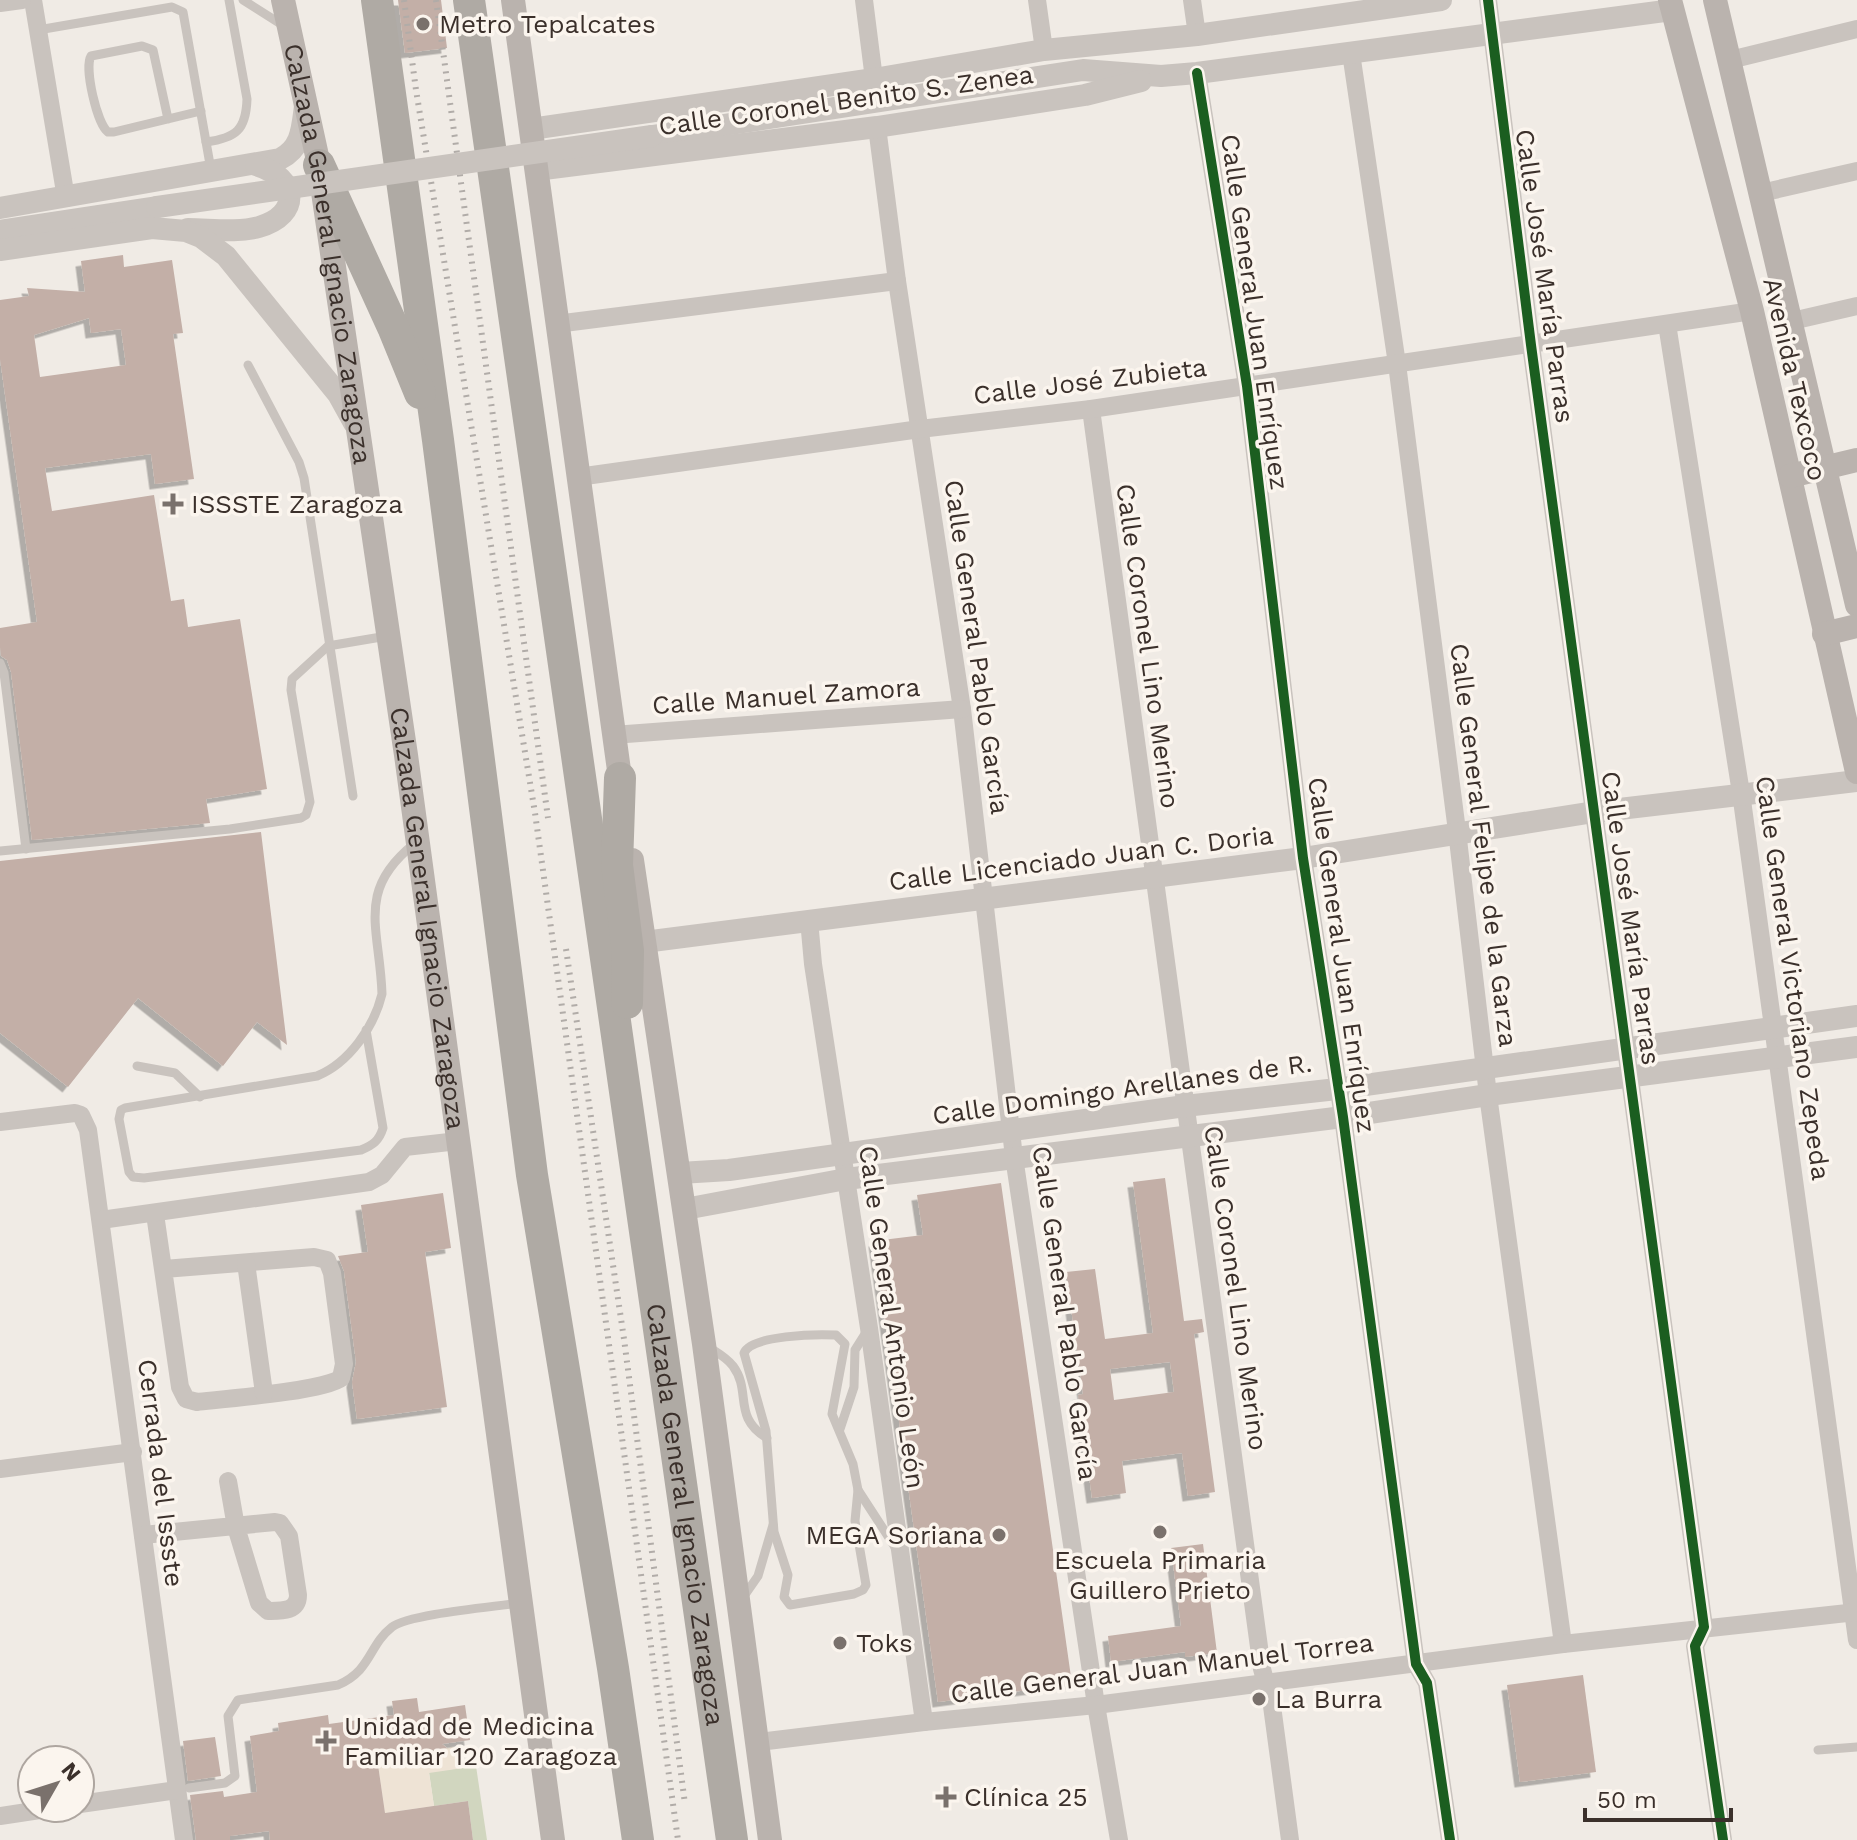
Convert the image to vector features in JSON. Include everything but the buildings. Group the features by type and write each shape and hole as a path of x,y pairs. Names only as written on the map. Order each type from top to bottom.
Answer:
{"highway":[{"path":"377,0 438,440 532,1175 638,1840"},
{"name":"Calzada General Ignacio Zaragoza","path":"469,0 732,1840"},
{"path":"319,165 393,327 438,440"},
{"path":"620,778 617,865 628,951 626,1110"}],"main road":[{"name":"Calzada General Ignacio Zaragoza","path":"283,0 319,165 389,636 553,1840"},
{"name":"Calzada General Ignacio Zaragoza","path":"513,0 613,735 741,1602 770,1840"},
{"name":"Avenida Texcoco","path":"1715,0 1826,467 1850,532 1857,605"},
{"name":"Avenida Texcoco","path":"1671,5 1752,311 1857,772"},
{"path":"1776,417 1813,408"},
{"path":"1790,476 1857,460"},
{"path":"1804,541 1850,532"},
{"path":"1824,634 1857,626"}],"street":[{"path":"0,3 22,0"},
{"path":"33,0 66,198"},
{"path":"864,0 874,79"},
{"path":"1037,0 1044,50"},
{"path":"1192,0 1197,35"},
{"name":"Calle Coronel Benito S. Zenea","path":"531,129 874,79 1044,50 1197,35 1342,7 1441,0"},
{"name":"Calle José María Parras","path":"1488,0 1531,345 1704,1627 1695,1646 1723,1840"},
{"name":"Calle Coronel Benito S. Zenea","path":"0,231 1083,70 1161,76 1197,73 1671,5"},
{"path":"1730,60 1857,29"},
{"name":"Calle Coronel Benito S. Zenea","path":"1083,70 1151,41"},
{"name":"Calle General Felipe de la Garza","path":"1351,53 1397,364 1488,1095 1563,1644"},
{"name":"Calle General Juan Enríquez","path":"1197,73 1247,386 1303,858 1343,1117 1416,1664 1427,1683 1450,1840"},
{"name":"Calle Coronel Benito S. Zenea","path":"536,170 877,127 1085,95 1161,76"},
{"path":"0,208 280,159 294,149 301,134 306,102"},
{"path":"606,118 601,122 597,141 613,160"},
{"name":"Calle General Pablo García","path":"877,127 897,281 962,709 1014,1157 1119,1840"},
{"path":"0,250 152,228 246,229 263,226 278,216 290,196 287,184 276,172 256,165"},
{"path":"1761,193 1857,171"},
{"path":"175,228 201,237 226,256 338,394 358,435"},
{"path":"556,324 897,281"},
{"path":"1792,321 1857,306"},
{"name":"Calle José Zubieta","path":"578,477 920,429 1091,409 1752,311"},
{"name":"Calle General Victoriano Zepeda","path":"1667,324 1741,793 1857,1640"},
{"name":"Calle Coronel Lino Merino","path":"1091,409 1187,1135 1264,1683 1272,1706 1290,1840"},
{"name":"Calle Manuel Zamora","path":"613,735 962,709"},
{"name":"Calle Licenciado Juan C. Doria","path":"644,942 1303,858 1457,831 1594,812 1857,781"},
{"name":"Calle General Antonio León","path":"809,920 924,1722"},
{"name":"Calle Domingo Arellanes de R.","path":"680,1173 729,1170 1185,1106 1337,1089 1857,1016"},
{"name":"Calle Domingo Arellanes de R.","path":"685,1209 846,1179 1343,1117 1857,1047"},
{"name":"Cerrada del Issste","path":"0,1122 68,1112 81,1115 88,1130 143,1535 183,1789 184,1840"},
{"path":"101,1220 369,1182 382,1175 405,1147 458,1141"},
{"path":"729,1170 735,1198"},
{"path":"155,1214 180,1387 186,1399 197,1402 328,1385 341,1378 344,1364 332,1273 327,1260 314,1257 164,1269"},
{"path":"246,1263 264,1393"},
{"path":"0,1469 133,1452"},
{"path":"143,1535 236,1527 275,1522 284,1526 289,1536 298,1595 293,1608 268,1611 259,1603 236,1527 228,1481"},
{"name":"Calle General Juan Manuel Torrea","path":"759,1742 1096,1705 1563,1644 1855,1612"},
{"path":"96,1802 183,1789"}],"lane":[{"path":"206,142 231,136 242,126 247,113 229,0"},
{"path":"243,0 290,30"},
{"path":"38,30 178,8 185,17 211,173"},
{"path":"168,119 153,50 142,46 91,56 88,68 103,128 114,132 168,119 201,111"},
{"path":"248,365 299,462 304,478 353,796"},
{"path":"0,851 230,829 294,820 306,815 310,802 291,690 292,679 328,646 389,636"},
{"path":"0,663 4,673 26,849"},
{"path":"366,1030 383,1128 376,1142 369,1147 133,1177 127,1165 119,1119 121,1110 317,1076 332,1070 341,1061 379,1008 382,994 376,894 381,878 397,858 418,841"},
{"path":"137,1066 175,1073 200,1097"},
{"path":"840,1429 854,1387 855,1350 869,1328"},
{"path":"832,1334 843,1340 841,1377 832,1414 853,1464 858,1490 855,1521 866,1581 863,1590 795,1605 786,1603 784,1591 788,1575 773,1524 767,1438 744,1353 746,1347 768,1339 832,1334"},
{"path":"704,1344 734,1367 749,1423 767,1438"},
{"path":"858,1490 900,1555"},
{"path":"741,1602 758,1576 773,1524"},
{"path":"183,1789 225,1783 235,1776 228,1716 238,1700 338,1685 364,1667 385,1633 403,1621 521,1603"},
{"path":"1818,1750 1857,1747"}],"green space":[{"path":"476,1766 487,1840 473,1840 468,1801 434,1806 429,1772"}],"shaded area":[{"path":"460,1746 463,1768 429,1773 434,1806 385,1813 377,1758"}],"railway":[{"path":"404,0 416,90 535,813 678,1840"},
{"path":"436,0 548,818"},
{"path":"566,949 624,1339 685,1804"}],"cycle path":[{"path":"1488,0 1531,345 1704,1627 1695,1646 1723,1840"},
{"path":"1197,73 1247,386 1303,858 1343,1117 1416,1664 1427,1683 1450,1840"}],"place":[{"name":"Metro Tepalcates","path":"423,24"},
{"name":"ISSSTE Zaragoza","path":"173,504"},
{"name":"Escuela Primaria Guillero Prieto","path":"1160,1532"},
{"name":"MEGA Soriana","path":"999,1535"},
{"name":"Toks","path":"840,1643"},
{"name":"La Burra","path":"1259,1699"},
{"name":"Unidad de Medicina Familiar 120 Zaragoza","path":"326,1741"},
{"name":"Clínica 25","path":"946,1797"}]}
